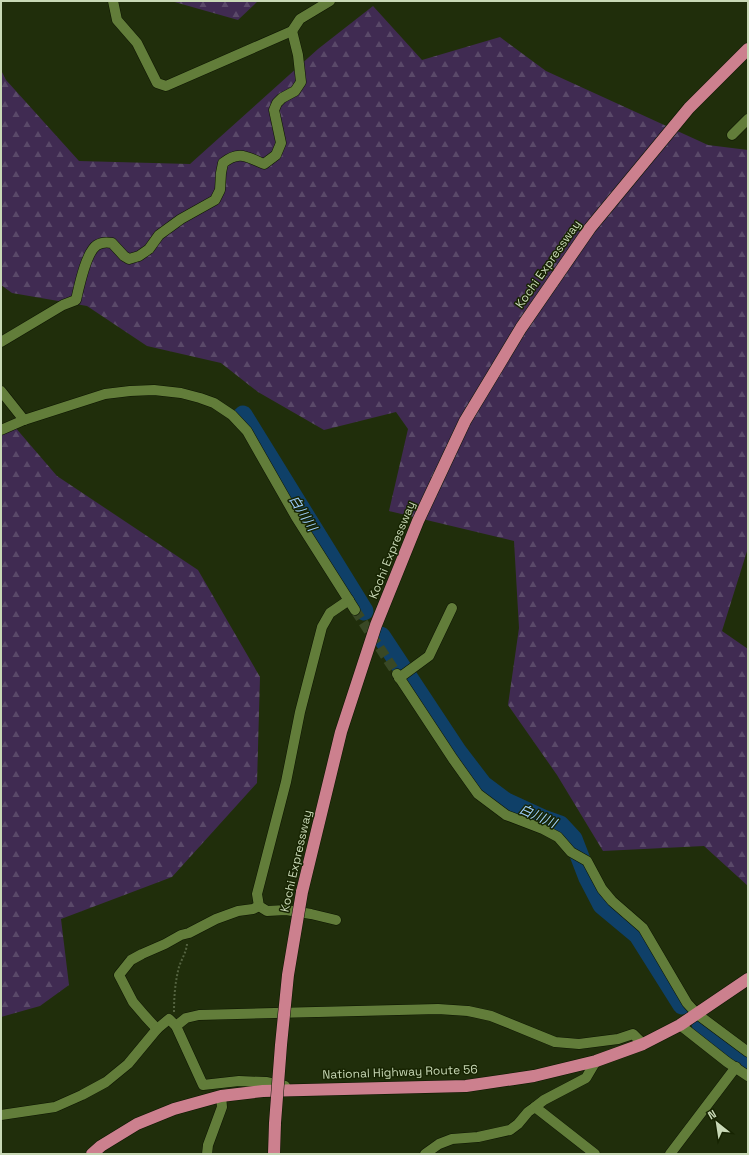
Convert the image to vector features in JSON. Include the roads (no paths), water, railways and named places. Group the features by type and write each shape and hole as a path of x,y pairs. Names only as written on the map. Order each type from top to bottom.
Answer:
{"highway":[{"name":"Kochi Expressway","path":"274,1154 281,1045 288,975 302,892 341,732 376,625 418,521 465,421 521,328 590,228 689,108 748,49"},
{"name":"National Highway Route 56","path":"92,1154 101,1146 137,1124 174,1109 221,1096 263,1091 303,1089 466,1086 534,1076 596,1062 643,1044 680,1025 748,979"}],"street":[{"path":"113,1 117,20 137,43 157,83 166,86 292,31 300,19 330,1"},
{"path":"1,342 76,300 87,260 97,245 104,242 112,243 124,256 129,259 139,256 149,249 159,235 181,219 215,200 220,190 220,173 222,162 239,155 264,164 276,155 281,143 274,110 277,103 282,98 295,91 301,82 298,55 292,31"},
{"path":"732,135 748,118"},
{"path":"1,430 24,420 105,394 154,390 181,393 214,403 232,416 247,431 296,517 355,610"},
{"path":"1,391 24,420"},
{"path":"336,920 292,911 267,911 259,906 257,894 286,782 300,712 322,627 330,613 349,600"},
{"path":"452,608 429,656 411,670 398,676 453,759 478,794 506,815 543,829 558,837 571,852 587,861 602,890 612,901 643,928 687,1003 697,1014 748,1052"},
{"path":"157,1029 133,1002 118,975 131,960 136,957 216,919 238,911 253,909 259,906"},
{"path":"1,1115 55,1107 82,1095 106,1082 128,1064 157,1029 173,1022 199,1015 438,1009 468,1011 490,1016 555,1042 578,1044 618,1039 634,1034 643,1044"},
{"path":"173,1022 203,1085 239,1081 266,1082 303,1089"},
{"path":"680,1025 727,1062 748,1076"},
{"path":"425,1154 439,1144 452,1139 478,1137 510,1130 518,1124 528,1112 544,1100 586,1078 596,1062"},
{"path":"670,1154 736,1067"},
{"path":"207,1154 208,1145 222,1107 221,1096"},
{"path":"535,1107 595,1154"}],"waterway":[{"name":"白川川","path":"243,415 364,611"},
{"name":"白川川","path":"381,636 457,751 483,785 506,802 560,825 573,839 588,878 602,905 638,935 682,1005"},
{"name":"白川川","path":"701,1024 748,1060"}],"tunnel":[{"path":"355,610 397,674"}]}
